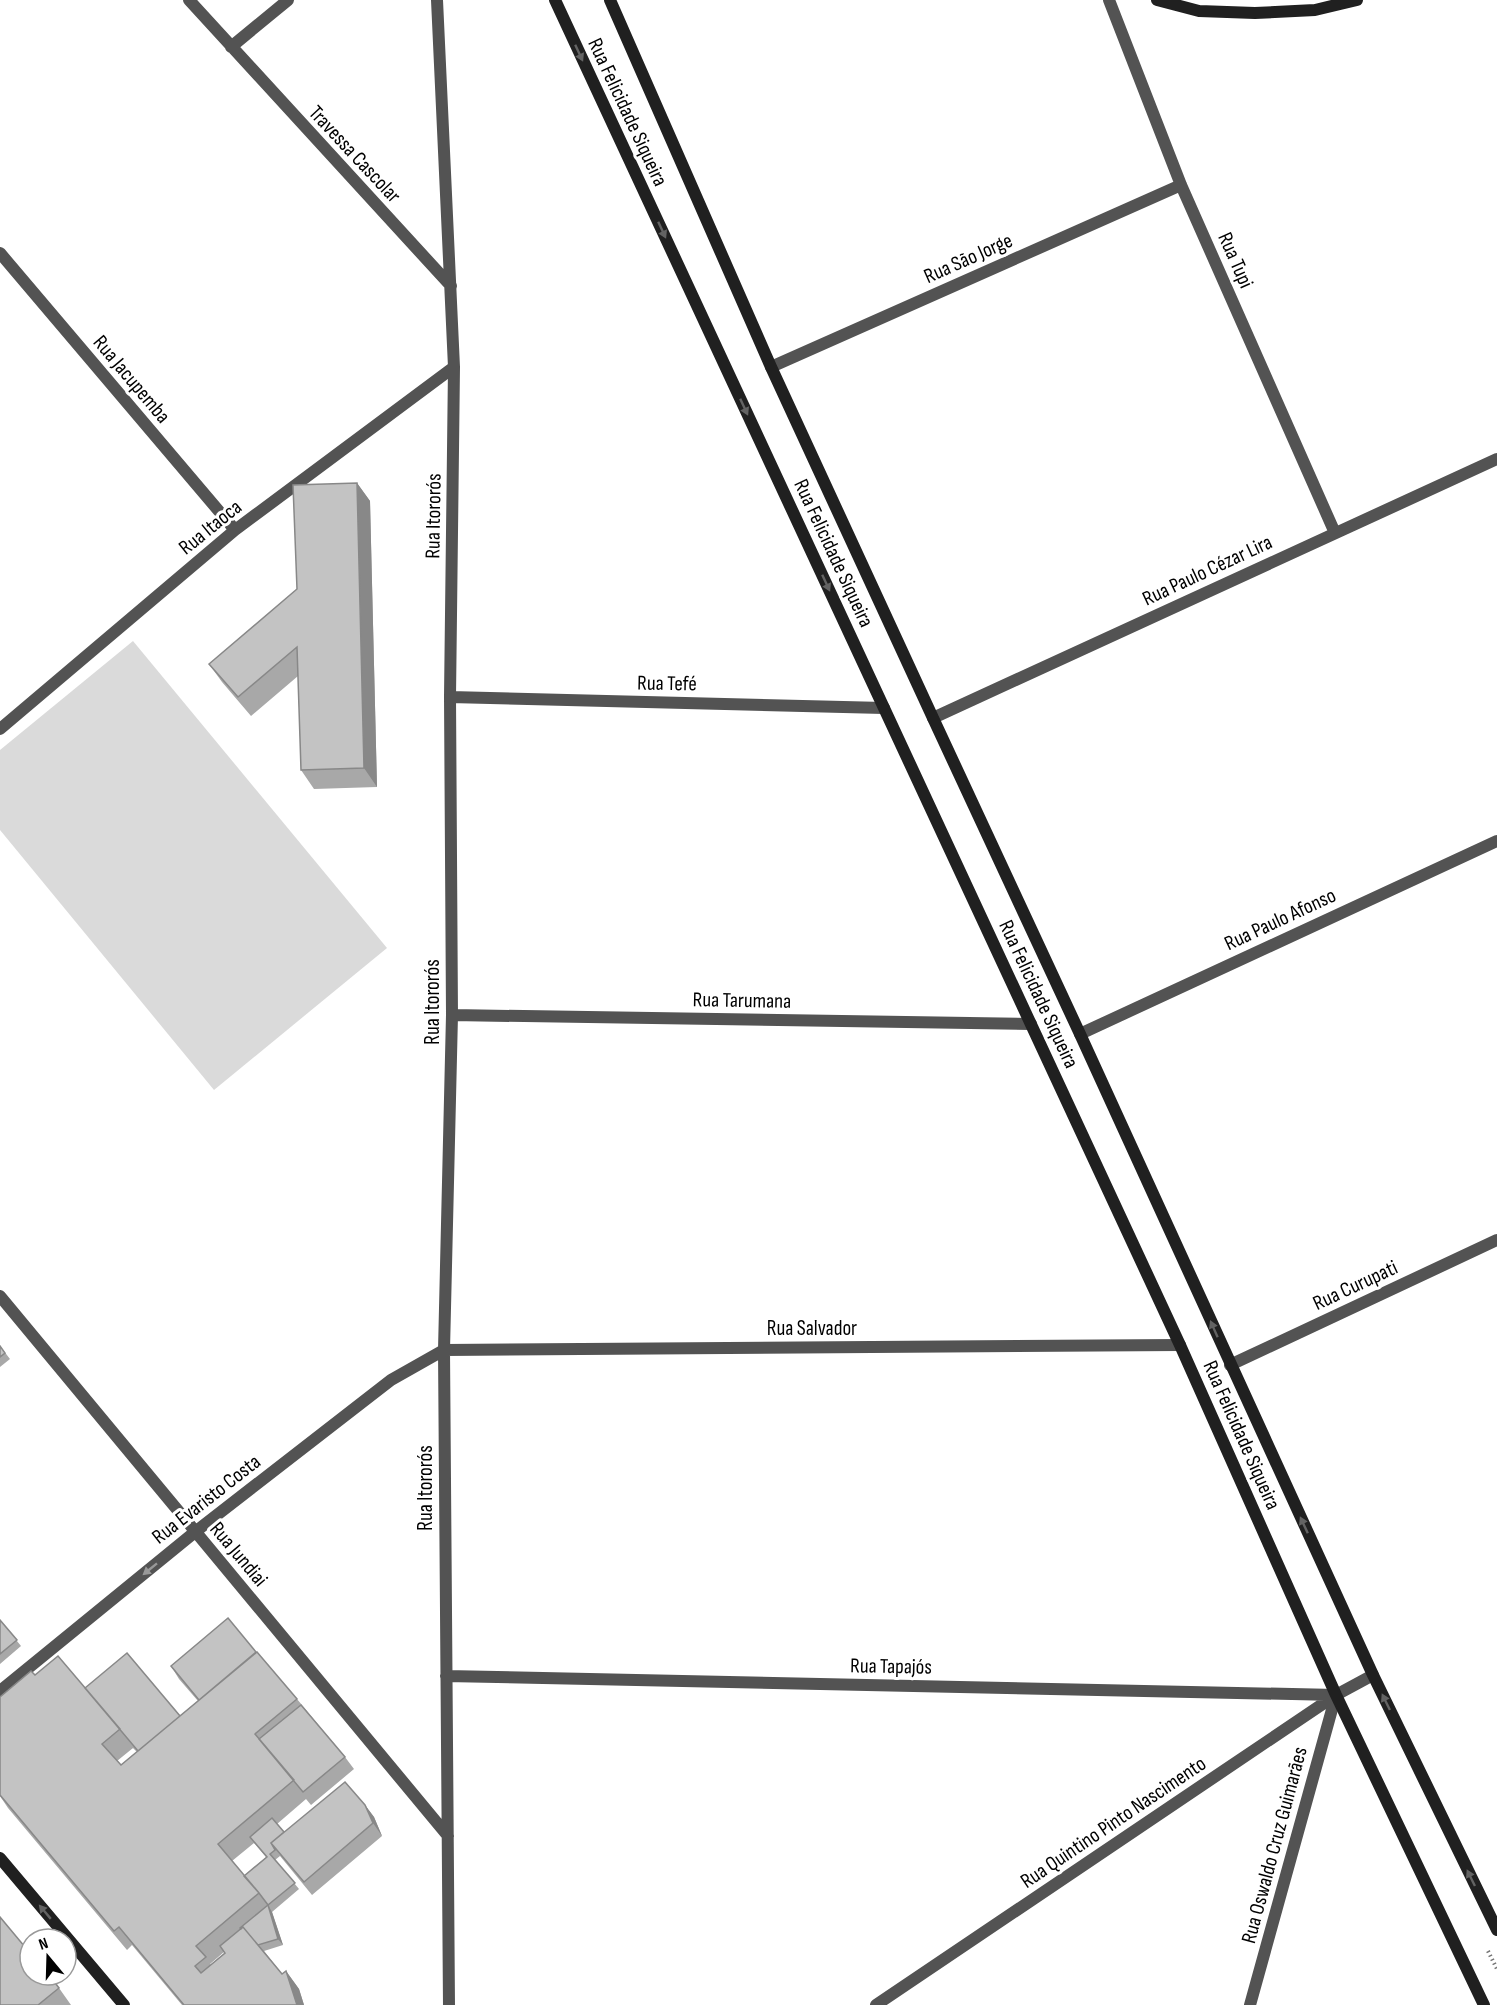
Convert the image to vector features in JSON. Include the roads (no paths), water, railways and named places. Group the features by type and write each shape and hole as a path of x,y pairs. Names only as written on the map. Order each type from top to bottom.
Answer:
{"street":[{"name":"Travessa Cascolar","path":"189,0 451,286"},
{"path":"231,47 288,0"},
{"name":"Rua Itororós","path":"437,0 454,367 450,697 452,1014 444,1350 449,2005"},
{"name":"Rua Felicidade Siqueira","path":"555,0 1180,1345 1336,1695 1484,2005"},
{"name":"Rua Felicidade Siqueira","path":"610,0 771,367 1080,1034 1373,1675 1497,1930"},
{"name":"Rua Tupi","path":"1109,0 1181,185 1335,533"},
{"path":"1157,0 1199,11 1255,13 1357,0"},
{"name":"Rua São Jorge","path":"771,367 1181,185"},
{"name":"Rua Jacupemba","path":"0,253 235,530"},
{"name":"Rua Itaoca","path":"0,729 235,530 454,367"},
{"name":"Rua Paulo Cézar Lira","path":"933,717 1497,459"},
{"name":"Rua Tefé","path":"450,697 884,708"},
{"name":"Rua Paulo Afonso","path":"1080,1034 1497,841"},
{"name":"Rua Tarumana","path":"452,1014 1031,1024"},
{"name":"Rua Curupati","path":"1230,1365 1497,1240"},
{"name":"Rua Jundiai","path":"0,1296 448,1836"},
{"name":"Rua Salvador","path":"444,1350 1180,1345"},
{"name":"Rua Evaristo Costa","path":"0,1691 195,1532 391,1380 444,1350"},
{"name":"Rua Quintino Pinto Nascimento","path":"876,2005 1336,1695 1373,1675"},
{"name":"Rua Tapajós","path":"446,1676 1336,1695"},
{"name":"Rua Oswaldo Cruz Guimarães","path":"1250,2005 1336,1695"},
{"path":"0,1858 124,2005"}]}
